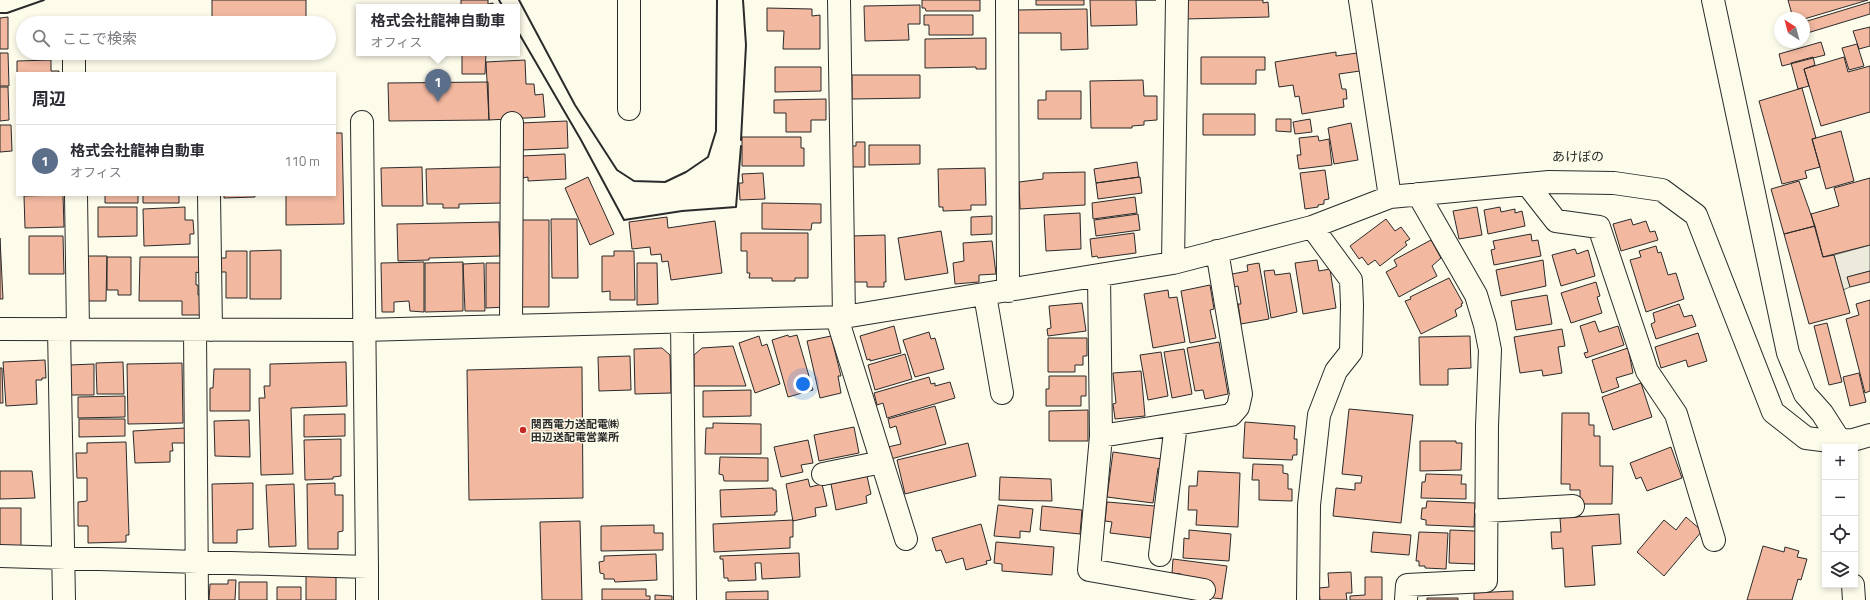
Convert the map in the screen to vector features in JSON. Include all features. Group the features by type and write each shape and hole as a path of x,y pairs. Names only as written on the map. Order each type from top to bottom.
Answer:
{"street":[{"path":"628,0 629,109"},
{"path":"839,0 840,318 906,539"},
{"path":"1007,0 1008,291"},
{"path":"1173,263 1177,0"},
{"path":"1360,0 1390,197"},
{"path":"1713,0 1788,353 1805,394 1822,413 1834,443"},
{"path":"362,122 367,600"},
{"path":"511,326 512,123"},
{"path":"0,329 363,330 840,318 1173,263 1312,227 1390,197 1549,182 1614,183 1662,190 1696,215 1773,412 1806,438 1834,443 1854,440 1870,435"},
{"path":"1527,184 1556,221 1599,227 1647,371 1676,414 1714,540"},
{"path":"1406,600 1407,585 1486,581 1487,426 1490,350 1485,325 1476,295 1418,194"},
{"path":"64,600 68,329 76,196"},
{"path":"197,600 196,562 203,330 209,196"},
{"path":"1308,600 1309,505 1319,415 1336,371 1351,352 1352,305 1351,280 1312,227"},
{"path":"1101,436 1231,415 1238,407 1241,394 1217,252"},
{"path":"1099,276 1101,436 1089,570 1204,590"},
{"path":"985,295 1002,393"},
{"path":"682,322 685,600"},
{"path":"1160,555 1176,424"},
{"path":"823,474 882,462"},
{"path":"1486,511 1573,506"},
{"path":"0,556 367,567"},
{"path":"1853,588 1854,600"}],"shaded area":[{"path":"1870,245 1870,271 1848,277 1850,287 1843,290 1834,255"}],"building":[{"path":"212,0 306,0 306,16 212,16"},
{"path":"461,0 488,0 488,4 461,4"},
{"path":"922,0 980,0 980,11 926,11 925,8 922,8"},
{"path":"1036,0 1084,0 1084,5 1036,5"},
{"path":"1090,0 1136,0 1137,25 1091,26"},
{"path":"1183,0 1263,0 1263,3 1268,2 1269,17 1184,19"},
{"path":"1788,0 1868,0 1810,17 1810,12 1791,12"},
{"path":"1870,2 1870,14 1810,32 1810,20"},
{"path":"920,5 920,24 908,24 909,40 865,41 864,6"},
{"path":"767,8 812,9 812,16 820,15 820,49 783,49 784,31 767,31"},
{"path":"1087,9 1088,49 1061,50 1061,33 1017,33 1017,10"},
{"path":"924,15 973,15 973,35 929,35 929,25 924,25"},
{"path":"8,17 8,49 0,49 0,18"},
{"path":"1870,27 1870,46 1859,49 1853,31"},
{"path":"986,38 986,69 976,69 976,67 925,68 925,39"},
{"path":"1821,42 1825,55 1782,66 1779,54 1800,48 1810,48 1810,45"},
{"path":"1857,44 1864,66 1849,70 1842,48"},
{"path":"1336,52 1336,56 1357,53 1360,71 1339,74 1342,89 1346,89 1347,99 1343,99 1344,107 1302,114 1299,96 1295,97 1293,85 1279,87 1275,62"},
{"path":"0,53 8,53 9,86 0,86"},
{"path":"462,56 486,56 485,74 462,74"},
{"path":"1201,57 1265,57 1265,70 1256,70 1256,84 1201,84"},
{"path":"1813,57 1815,65 1804,69 1809,86 1798,89 1791,63"},
{"path":"1844,57 1848,72 1870,66 1870,112 1821,126 1804,69"},
{"path":"51,60 51,71 59,72 17,72 17,61"},
{"path":"525,60 526,84 534,84 535,95 543,94 545,117 489,120 486,62"},
{"path":"775,67 821,67 821,91 775,92"},
{"path":"852,75 920,75 920,98 852,99"},
{"path":"1143,80 1144,96 1157,96 1157,120 1144,121 1144,125 1132,126 1132,128 1091,128 1090,81"},
{"path":"488,82 489,120 389,121 388,83"},
{"path":"0,87 8,87 9,120 0,121"},
{"path":"1802,88 1816,138 1812,139 1820,167 1805,171 1807,178 1782,184 1759,101"},
{"path":"1046,91 1081,91 1081,119 1038,119 1038,100 1046,100"},
{"path":"826,99 826,120 811,120 811,132 786,132 786,113 774,113 774,100"},
{"path":"1203,114 1255,114 1255,135 1203,135"},
{"path":"1276,119 1291,119 1291,132 1276,131"},
{"path":"1310,119 1312,132 1295,134 1293,122"},
{"path":"567,121 568,148 522,150 521,123"},
{"path":"1351,123 1358,160 1334,164 1328,128"},
{"path":"0,125 11,125 12,151 0,152"},
{"path":"1841,131 1854,181 1826,189 1812,139"},
{"path":"336,133 342,133 344,224 286,225 286,196 336,196"},
{"path":"1318,136 1319,141 1329,139 1332,165 1299,169 1297,155 1301,155 1299,138"},
{"path":"742,137 801,137 801,148 804,148 804,166 742,166"},
{"path":"856,142 865,142 865,167 850,167 850,146 856,146"},
{"path":"869,145 920,145 920,164 869,165"},
{"path":"565,154 566,179 528,181 528,177 523,178 522,156"},
{"path":"1137,162 1139,177 1096,183 1094,169"},
{"path":"422,167 423,206 382,206 381,168"},
{"path":"501,167 502,203 459,204 459,208 443,208 443,204 427,204 426,169"},
{"path":"985,168 986,205 971,205 971,210 943,211 943,207 939,207 938,169"},
{"path":"1325,170 1329,199 1324,200 1324,204 1318,205 1318,207 1305,209 1300,173"},
{"path":"1085,172 1085,205 1020,209 1019,182 1043,179 1043,173"},
{"path":"763,173 765,199 740,200 739,183 743,183 742,174"},
{"path":"588,177 614,234 590,245 565,188"},
{"path":"1140,177 1142,193 1098,199 1096,183"},
{"path":"1870,178 1870,245 1823,257 1811,214 1839,206 1834,188"},
{"path":"1799,181 1815,226 1784,234 1771,189"},
{"path":"24,196 63,196 64,227 25,228"},
{"path":"105,196 138,196 138,203 105,203"},
{"path":"143,196 179,196 179,203 143,203"},
{"path":"224,196 255,196 255,197 224,198"},
{"path":"1135,197 1137,213 1093,219 1092,203"},
{"path":"762,203 821,204 821,223 812,223 811,230 762,229"},
{"path":"98,207 137,207 137,236 98,237"},
{"path":"185,207 185,220 193,220 194,234 190,234 190,244 144,246 143,209"},
{"path":"1477,207 1482,235 1459,239 1453,211"},
{"path":"1500,207 1501,212 1515,209 1515,213 1522,211 1525,226 1488,234 1484,210"},
{"path":"1080,213 1081,249 1046,251 1044,215"},
{"path":"1138,214 1140,230 1096,236 1094,220"},
{"path":"992,216 992,234 971,235 971,217"},
{"path":"667,217 668,228 715,221 722,273 671,280 668,261 662,262 661,254 651,255 650,247 632,249 629,222"},
{"path":"551,219 577,219 578,278 552,278"},
{"path":"1386,219 1395,231 1401,227 1410,239 1405,242 1407,245 1380,266 1375,260 1368,265 1362,257 1359,259 1350,246"},
{"path":"1631,219 1633,225 1646,221 1650,232 1655,231 1658,240 1621,251 1613,224"},
{"path":"522,220 549,220 549,307 522,307"},
{"path":"499,222 500,256 429,258 429,260 398,261 397,224"},
{"path":"1815,226 1823,257 1834,255 1850,313 1809,324 1784,234"},
{"path":"941,231 948,273 905,280 898,238"},
{"path":"741,233 808,233 808,278 795,278 795,281 772,281 772,278 749,278 750,273 747,273 747,251 741,251"},
{"path":"1134,233 1136,253 1098,258 1097,256 1092,257 1090,239"},
{"path":"1531,234 1532,241 1538,240 1541,256 1494,265 1491,250 1495,249 1493,241"},
{"path":"885,235 886,282 884,282 884,287 867,287 867,282 852,282 851,236"},
{"path":"29,236 63,236 64,274 29,274"},
{"path":"0,238 3,299 0,299"},
{"path":"1431,240 1441,258 1432,266 1437,276 1399,297 1386,272 1397,266 1394,260"},
{"path":"992,241 996,274 979,275 979,282 955,284 953,263 964,261 963,243"},
{"path":"1656,246 1658,253 1661,252 1668,275 1676,273 1684,299 1646,312 1630,260 1641,257 1639,251"},
{"path":"1575,249 1577,254 1588,250 1595,276 1561,286 1552,255"},
{"path":"281,250 281,299 250,299 250,251"},
{"path":"226,251 247,251 247,298 226,298 226,272 218,272 218,258 226,258"},
{"path":"614,251 634,251 635,300 610,300 610,291 602,292 602,256 614,256"},
{"path":"85,256 107,256 106,301 84,301"},
{"path":"107,257 131,257 131,295 118,295 118,290 107,290"},
{"path":"140,257 200,257 199,273 196,272 196,285 198,285 198,295 201,295 201,315 182,315 182,301 139,301"},
{"path":"1317,260 1319,271 1330,269 1336,308 1303,314 1295,263"},
{"path":"1543,260 1546,286 1501,296 1496,270"},
{"path":"424,262 424,312 410,311 409,301 394,302 394,312 382,312 381,263"},
{"path":"463,262 463,311 425,312 425,263"},
{"path":"484,263 485,311 465,311 463,264"},
{"path":"486,263 505,263 506,307 486,308"},
{"path":"637,263 657,263 658,304 637,305"},
{"path":"1259,263 1269,319 1241,324 1238,304 1241,304 1238,286 1234,287 1232,274 1248,271 1247,265"},
{"path":"1274,270 1275,275 1290,273 1297,312 1271,318 1264,271"},
{"path":"1870,271 1870,282 1850,287 1847,277"},
{"path":"1449,278 1463,303 1461,304 1462,306 1455,310 1457,316 1421,334 1405,301 1411,299 1410,297"},
{"path":"1596,282 1600,296 1597,297 1602,313 1571,323 1561,293"},
{"path":"1210,285 1214,309 1210,310 1216,338 1190,343 1181,291"},
{"path":"1168,290 1169,298 1177,297 1185,342 1153,348 1144,294"},
{"path":"1547,295 1552,324 1516,330 1511,301"},
{"path":"1870,300 1870,391 1865,393 1846,319 1859,315 1856,304"},
{"path":"1082,303 1086,331 1048,336 1047,329 1051,328 1049,306"},
{"path":"1679,304 1684,317 1692,315 1696,326 1656,339 1651,324 1655,322 1653,313"},
{"path":"1595,321 1599,332 1618,326 1624,345 1586,358 1584,353 1588,352 1580,326"},
{"path":"1827,323 1842,382 1829,385 1814,326"},
{"path":"894,326 901,353 870,361 870,359 867,360 860,336"},
{"path":"1562,329 1565,346 1558,347 1562,373 1543,376 1542,370 1520,373 1514,337"},
{"path":"929,332 931,339 935,338 944,369 915,377 903,340"},
{"path":"1698,333 1707,361 1688,367 1686,360 1661,368 1655,347"},
{"path":"788,335 789,337 797,335 813,390 788,397 772,340"},
{"path":"759,336 762,346 767,344 780,384 755,393 739,343"},
{"path":"831,336 841,376 838,376 841,393 820,398 807,341"},
{"path":"1470,336 1471,368 1448,369 1448,385 1420,385 1419,337"},
{"path":"1048,338 1087,338 1087,356 1083,356 1083,365 1075,365 1075,372 1048,372"},
{"path":"1219,342 1228,394 1205,399 1203,390 1195,391 1187,348"},
{"path":"733,346 746,386 694,386 694,355 702,348"},
{"path":"662,348 670,355 671,393 635,394 634,349"},
{"path":"1628,348 1633,373 1616,378 1619,387 1602,393 1592,360"},
{"path":"1184,349 1192,394 1172,398 1164,352"},
{"path":"1161,352 1168,396 1148,400 1140,355"},
{"path":"905,354 912,379 875,390 868,365"},
{"path":"630,356 631,390 599,391 598,357"},
{"path":"45,360 46,378 36,380 37,404 6,406 3,362"},
{"path":"123,362 124,394 97,394 96,363"},
{"path":"346,362 347,406 291,408 293,474 261,475 259,398 265,398 264,386 270,386 270,364"},
{"path":"182,363 183,423 128,424 127,364"},
{"path":"94,364 94,395 69,395 69,365"},
{"path":"582,367 583,498 469,500 467,370"},
{"path":"0,368 2,368 3,403 0,403"},
{"path":"214,369 250,369 250,411 210,411 210,388 213,388"},
{"path":"1141,371 1145,416 1115,419 1113,404 1116,403 1113,373"},
{"path":"1859,373 1866,402 1850,406 1843,377"},
{"path":"1049,376 1086,376 1086,396 1081,396 1081,406 1046,406 1046,389 1049,389"},
{"path":"929,377 931,384 935,383 935,386 950,382 955,398 887,418 883,403 877,405 874,393"},
{"path":"1641,383 1652,417 1613,430 1602,397"},
{"path":"751,390 751,416 703,417 703,391"},
{"path":"125,396 125,417 78,418 78,397"},
{"path":"935,406 946,444 891,459 888,447 901,444 896,426 890,428 888,419"},
{"path":"1349,409 1413,415 1401,523 1333,516 1336,488 1355,490 1355,483 1361,483 1362,476 1342,474"},
{"path":"1088,410 1088,441 1049,441 1049,411"},
{"path":"1562,413 1589,413 1589,425 1594,425 1594,436 1600,436 1600,466 1613,466 1612,504 1580,504 1580,490 1570,490 1570,484 1561,484"},
{"path":"345,414 345,436 304,437 304,415"},
{"path":"79,419 125,419 125,436 79,437"},
{"path":"249,420 250,457 215,456 214,421"},
{"path":"1245,422 1295,426 1294,439 1297,439 1297,455 1293,455 1292,460 1243,458"},
{"path":"713,423 761,424 761,454 705,454 706,428 713,428"},
{"path":"854,427 859,453 819,461 814,435"},
{"path":"185,428 185,443 172,443 173,451 170,451 170,462 135,463 133,431"},
{"path":"341,439 341,476 333,477 333,479 305,480 304,440"},
{"path":"808,440 813,463 801,465 803,472 781,477 774,447"},
{"path":"1420,441 1456,441 1456,443 1462,443 1461,470 1420,471"},
{"path":"126,442 129,535 126,535 126,542 88,543 88,526 78,526 78,502 87,501 87,478 77,478 76,453 87,453 87,443"},
{"path":"968,443 976,476 905,494 897,460"},
{"path":"1671,447 1682,478 1647,491 1641,477 1636,479 1630,463"},
{"path":"1113,452 1162,459 1160,469 1158,468 1153,503 1107,497"},
{"path":"720,457 768,458 768,481 724,481 723,475 719,474"},
{"path":"1253,464 1283,465 1283,473 1288,474 1288,489 1292,489 1292,501 1259,500 1259,480 1252,480"},
{"path":"0,471 32,471 35,498 0,499"},
{"path":"1198,471 1240,473 1238,527 1196,525 1197,510 1188,510 1189,486 1197,486"},
{"path":"1426,474 1462,475 1461,484 1466,484 1466,499 1421,498 1422,482 1425,482"},
{"path":"867,476 871,494 866,496 867,503 836,510 831,484"},
{"path":"1000,477 1051,479 1052,501 999,500"},
{"path":"808,479 810,487 822,484 827,506 815,508 816,516 793,521 786,484"},
{"path":"253,483 253,529 237,530 237,543 213,543 212,484"},
{"path":"335,483 335,495 343,495 343,531 338,532 338,549 308,549 307,484"},
{"path":"294,484 296,546 269,547 266,485"},
{"path":"773,488 773,490 776,490 777,512 775,512 775,515 721,517 720,490"},
{"path":"1427,501 1475,503 1474,527 1426,525 1426,520 1421,519 1422,508 1426,508"},
{"path":"1107,502 1155,506 1152,538 1110,533 1112,522 1105,521"},
{"path":"998,505 1033,509 1030,532 1020,531 1020,538 994,536"},
{"path":"1042,506 1082,510 1080,534 1040,530"},
{"path":"0,508 21,508 21,548 0,549"},
{"path":"1619,514 1621,544 1592,546 1595,585 1565,587 1563,548 1552,549 1551,532 1561,532 1560,518"},
{"path":"1686,517 1702,531 1664,576 1637,552 1664,520 1676,530"},
{"path":"793,520 793,537 790,537 790,548 714,552 713,524"},
{"path":"580,521 582,600 542,600 540,522"},
{"path":"981,524 991,560 986,561 987,564 966,570 963,558 946,563 941,550 936,551 932,538"},
{"path":"654,525 654,533 663,533 663,550 601,551 601,526"},
{"path":"1189,530 1231,534 1229,561 1183,558 1184,538 1189,539"},
{"path":"1450,530 1476,531 1475,564 1449,563"},
{"path":"1373,532 1411,535 1409,555 1371,552"},
{"path":"1419,532 1448,533 1446,569 1425,568 1425,566 1419,566 1419,561 1416,561"},
{"path":"996,542 1054,547 1052,575 1002,571 1002,564 994,563"},
{"path":"1763,546 1784,552 1785,547 1799,551 1797,557 1807,559 1801,580 1798,579 1792,600 1747,600"},
{"path":"799,553 800,577 762,579 761,563 755,563 756,580 728,581 728,578 724,578 723,559 720,559 720,556"},
{"path":"656,554 657,580 615,582 614,579 604,579 604,574 600,573 599,562 604,561 604,556"},
{"path":"1173,559 1227,566 1222,599 1206,597 1181,574 1172,573"},
{"path":"1351,572 1352,593 1346,593 1347,600 1320,600 1319,588 1329,587 1328,573"},
{"path":"306,573 336,573 336,600 306,600"},
{"path":"1365,577 1382,577 1382,600 1350,600 1350,596 1365,595"},
{"path":"228,580 236,580 235,600 209,600 210,584 228,584"},
{"path":"239,582 267,582 267,600 239,600"},
{"path":"277,587 301,587 301,600 277,600"},
{"path":"602,589 646,589 646,596 650,596 650,600 602,600"},
{"path":"768,591 768,600 726,600 726,592"},
{"path":"1513,591 1513,600 1474,600 1474,593"},
{"path":"655,595 672,596 672,600 655,600"},
{"path":"1427,598 1458,598 1458,600 1427,600"}],"wall":[{"path":"0,13 7,13 44,0"},
{"path":"499,0 501,4"},
{"path":"519,0 575,105 617,170 634,181 665,182 686,172 708,157 716,131 717,0"},
{"path":"741,140 746,45 743,0"},
{"path":"520,35 581,140 624,220 682,211 736,207 741,146"}],"place":[{"name":"格式会社龍神自動車","path":"438,102"},
{"name":"関西電力送配電㈱ 田辺送配電営業所","path":"523,430"}],"district":[{"name":"あけぼの","path":"1578,156"}]}
